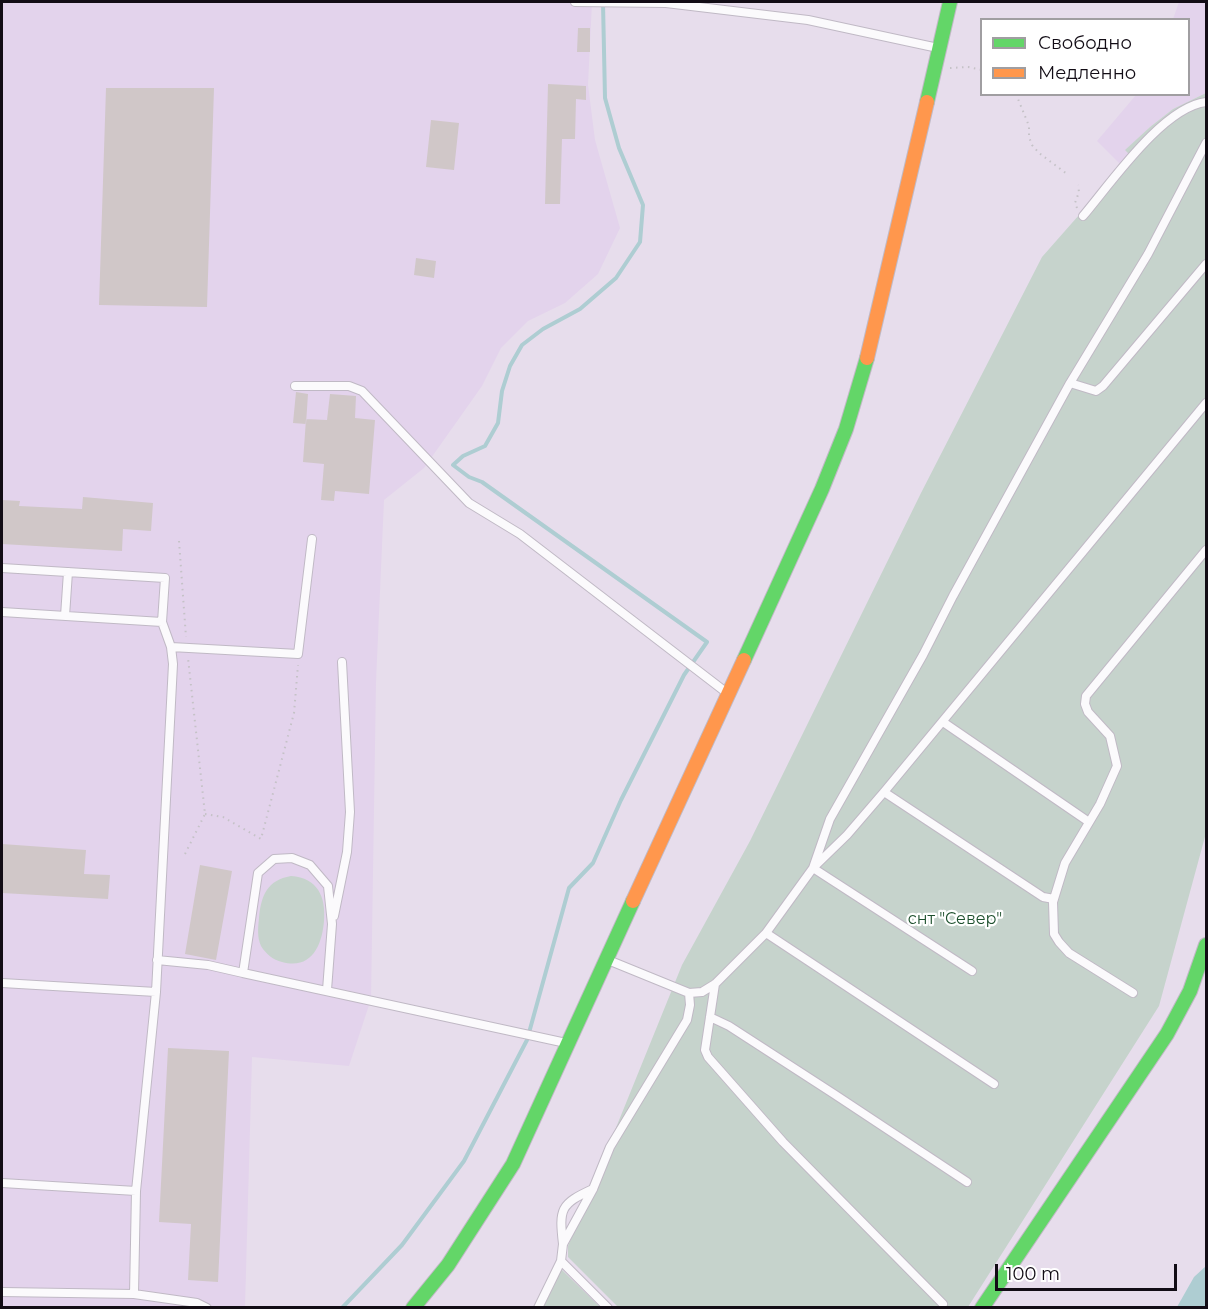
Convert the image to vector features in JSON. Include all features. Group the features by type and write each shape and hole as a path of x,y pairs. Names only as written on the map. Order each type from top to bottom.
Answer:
{"street":[{"path":"413,1308 448,1265 513,1164 822,489 846,429 869,352 950,2"},
{"path":"982,1308 1167,1034 1194,983 1206,945"}],"lane":[{"path":"575,2 666,3 808,20 940,49"},
{"path":"1083,216 1161,125 1186,109 1206,102"},
{"path":"813,868 830,819 923,655 1070,383 1148,254 1206,143"},
{"path":"1070,383 1096,390 1103,386 1206,264"},
{"path":"295,386 349,386 362,391 470,503 520,534 727,693"},
{"path":"607,959 689,993 702,992 715,984 766,933 813,868 847,835 884,792 1206,402"},
{"path":"171,646 298,654 312,539"},
{"path":"1133,993 1069,953 1054,934 1054,898 1065,863 1100,804 1117,766 1110,736 1088,712 1085,704 1086,696 1206,550"},
{"path":"2,567 165,578 162,622 171,646 173,664 156,992 136,1191 134,1294"},
{"path":"64,616 68,572"},
{"path":"2,612 162,622"},
{"path":"327,990 332,924 347,852 350,812 342,662"},
{"path":"942,722 1089,822"},
{"path":"884,792 1043,897 1054,898"},
{"path":"243,973 258,873 274,859 292,858 310,865 328,886 332,924"},
{"path":"813,868 972,972"},
{"path":"766,933 994,1084"},
{"path":"157,960 208,965 569,1044"},
{"path":"2,983 156,992"},
{"path":"715,984 705,1050 714,1066 783,1142 942,1304"},
{"path":"563,1244 592,1189 610,1147 687,1020 690,1005 689,993"},
{"path":"710,1017 729,1026 967,1182"},
{"path":"2,1184 136,1191"},
{"path":"538,1308 561,1261 563,1244 560,1222 563,1209 572,1198 592,1189"},
{"path":"561,1261 608,1308"},
{"path":"2,1292 134,1294 197,1303 207,1308"}],"path":[{"path":"936,63 954,69 968,67 980,70"},
{"path":"1017,96 1029,126 1032,145 1067,174"},
{"path":"1078,185 1079,192 1075,203 1083,216"},
{"path":"179,542 187,647 205,814 185,854"},
{"path":"205,814 223,817 261,839 294,712 298,654"}],"shaded area":[{"path":"2,2 592,2 588,85 595,140 620,228 598,274 565,303 528,321 501,348 482,386 424,468 384,500 376,682 371,999 349,1066 252,1057 245,1307 2,1308"},
{"path":"1179,2 1206,2 1206,93 1173,109 1150,127 1126,150 1131,155 1122,166 1097,141 1135,96 1190,96 1190,18 1173,18"},
{"path":"1206,1266 1206,1307 1177,1307 1194,1277"}],"green space":[{"name":"снт \"Север\"","path":"1206,93 1206,833 1159,1006 968,1307 618,1307 568,1257 568,1246 682,965 750,841 921,493 1042,257 1131,156 1125,150 1173,109"},
{"path":"291,876 308,880 314,885 322,897 324,912 321,939 314,954 308,959 292,964 279,961 267,954 261,946 258,932 260,910 267,890 276,881"},
{"path":"561,1269 600,1307 539,1308"}],"building":[{"path":"578,28 590,28 590,52 577,52"},
{"path":"548,84 586,86 586,100 576,99 575,139 562,139 560,204 545,204"},
{"path":"106,88 214,88 207,307 99,305"},
{"path":"431,120 459,123 454,170 426,167"},
{"path":"416,258 436,261 434,278 414,275"},
{"path":"296,392 308,394 306,424 293,423"},
{"path":"330,394 356,396 355,418 375,420 369,494 335,491 334,501 321,500 324,464 303,462 306,419 327,420"},
{"path":"83,497 153,503 151,531 123,529 122,551 2,544 2,500 20,501 19,506 82,509"},
{"path":"2,844 86,850 84,874 110,875 108,899 2,893"},
{"path":"200,865 232,871 216,960 185,954"},
{"path":"168,1048 229,1051 218,1282 188,1280 191,1224 159,1222"}],"waterway":[{"path":"342,1308 402,1245 464,1161 527,1040 569,888 593,863 621,800 684,675 707,642 482,482 469,477 453,465 463,456 485,446 498,423 502,391 510,366 522,345 543,329 580,309 616,278 640,242 643,205 619,148 605,98 603,3"}],"traffic: fast":[{"path":"927,102 950,2"},
{"path":"744,660 822,489 846,429 867,358"},
{"path":"413,1308 448,1265 513,1164 633,901"},
{"path":"982,1308 1167,1034 1190,991 1206,945"}],"traffic: slow":[{"path":"867,358 927,102"},
{"path":"633,901 744,660"}]}
